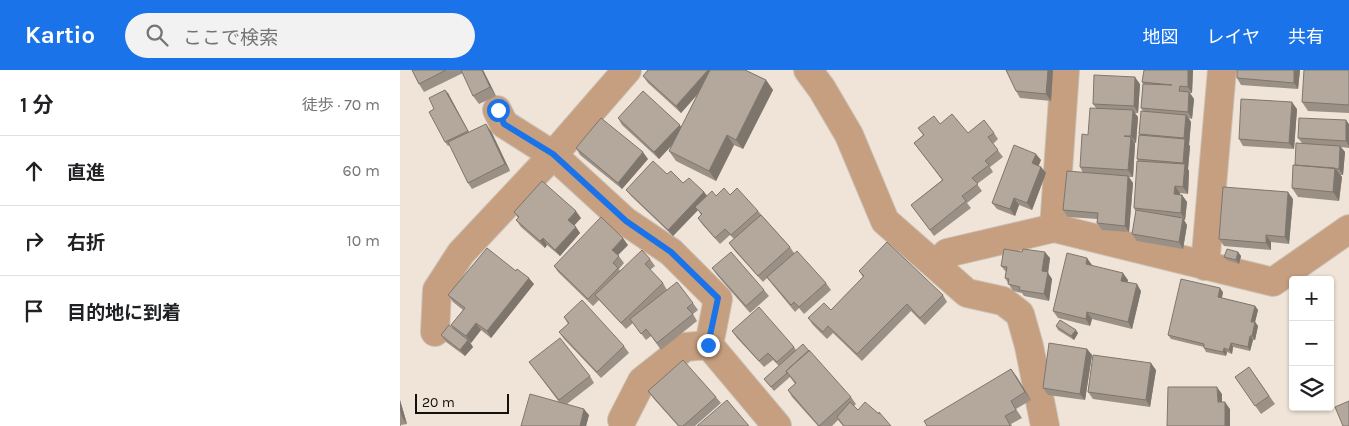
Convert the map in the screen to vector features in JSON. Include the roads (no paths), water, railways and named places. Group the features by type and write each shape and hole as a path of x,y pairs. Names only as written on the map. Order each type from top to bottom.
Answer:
{"street":[{"path":"435,332 436,290 461,253 553,154 627,70"},
{"path":"808,70 822,89 849,135 885,221 967,293 1003,301 1020,314 1029,346 1045,426"},
{"path":"1054,228 1065,70"},
{"path":"1204,266 1222,70"},
{"path":"498,110 504,124 553,154 626,221 671,252 718,298 708,345"},
{"path":"935,265 947,253 1054,228 1273,282 1349,229"},
{"path":"622,420 642,382 685,346 708,345"},
{"path":"708,345 777,426"}]}
